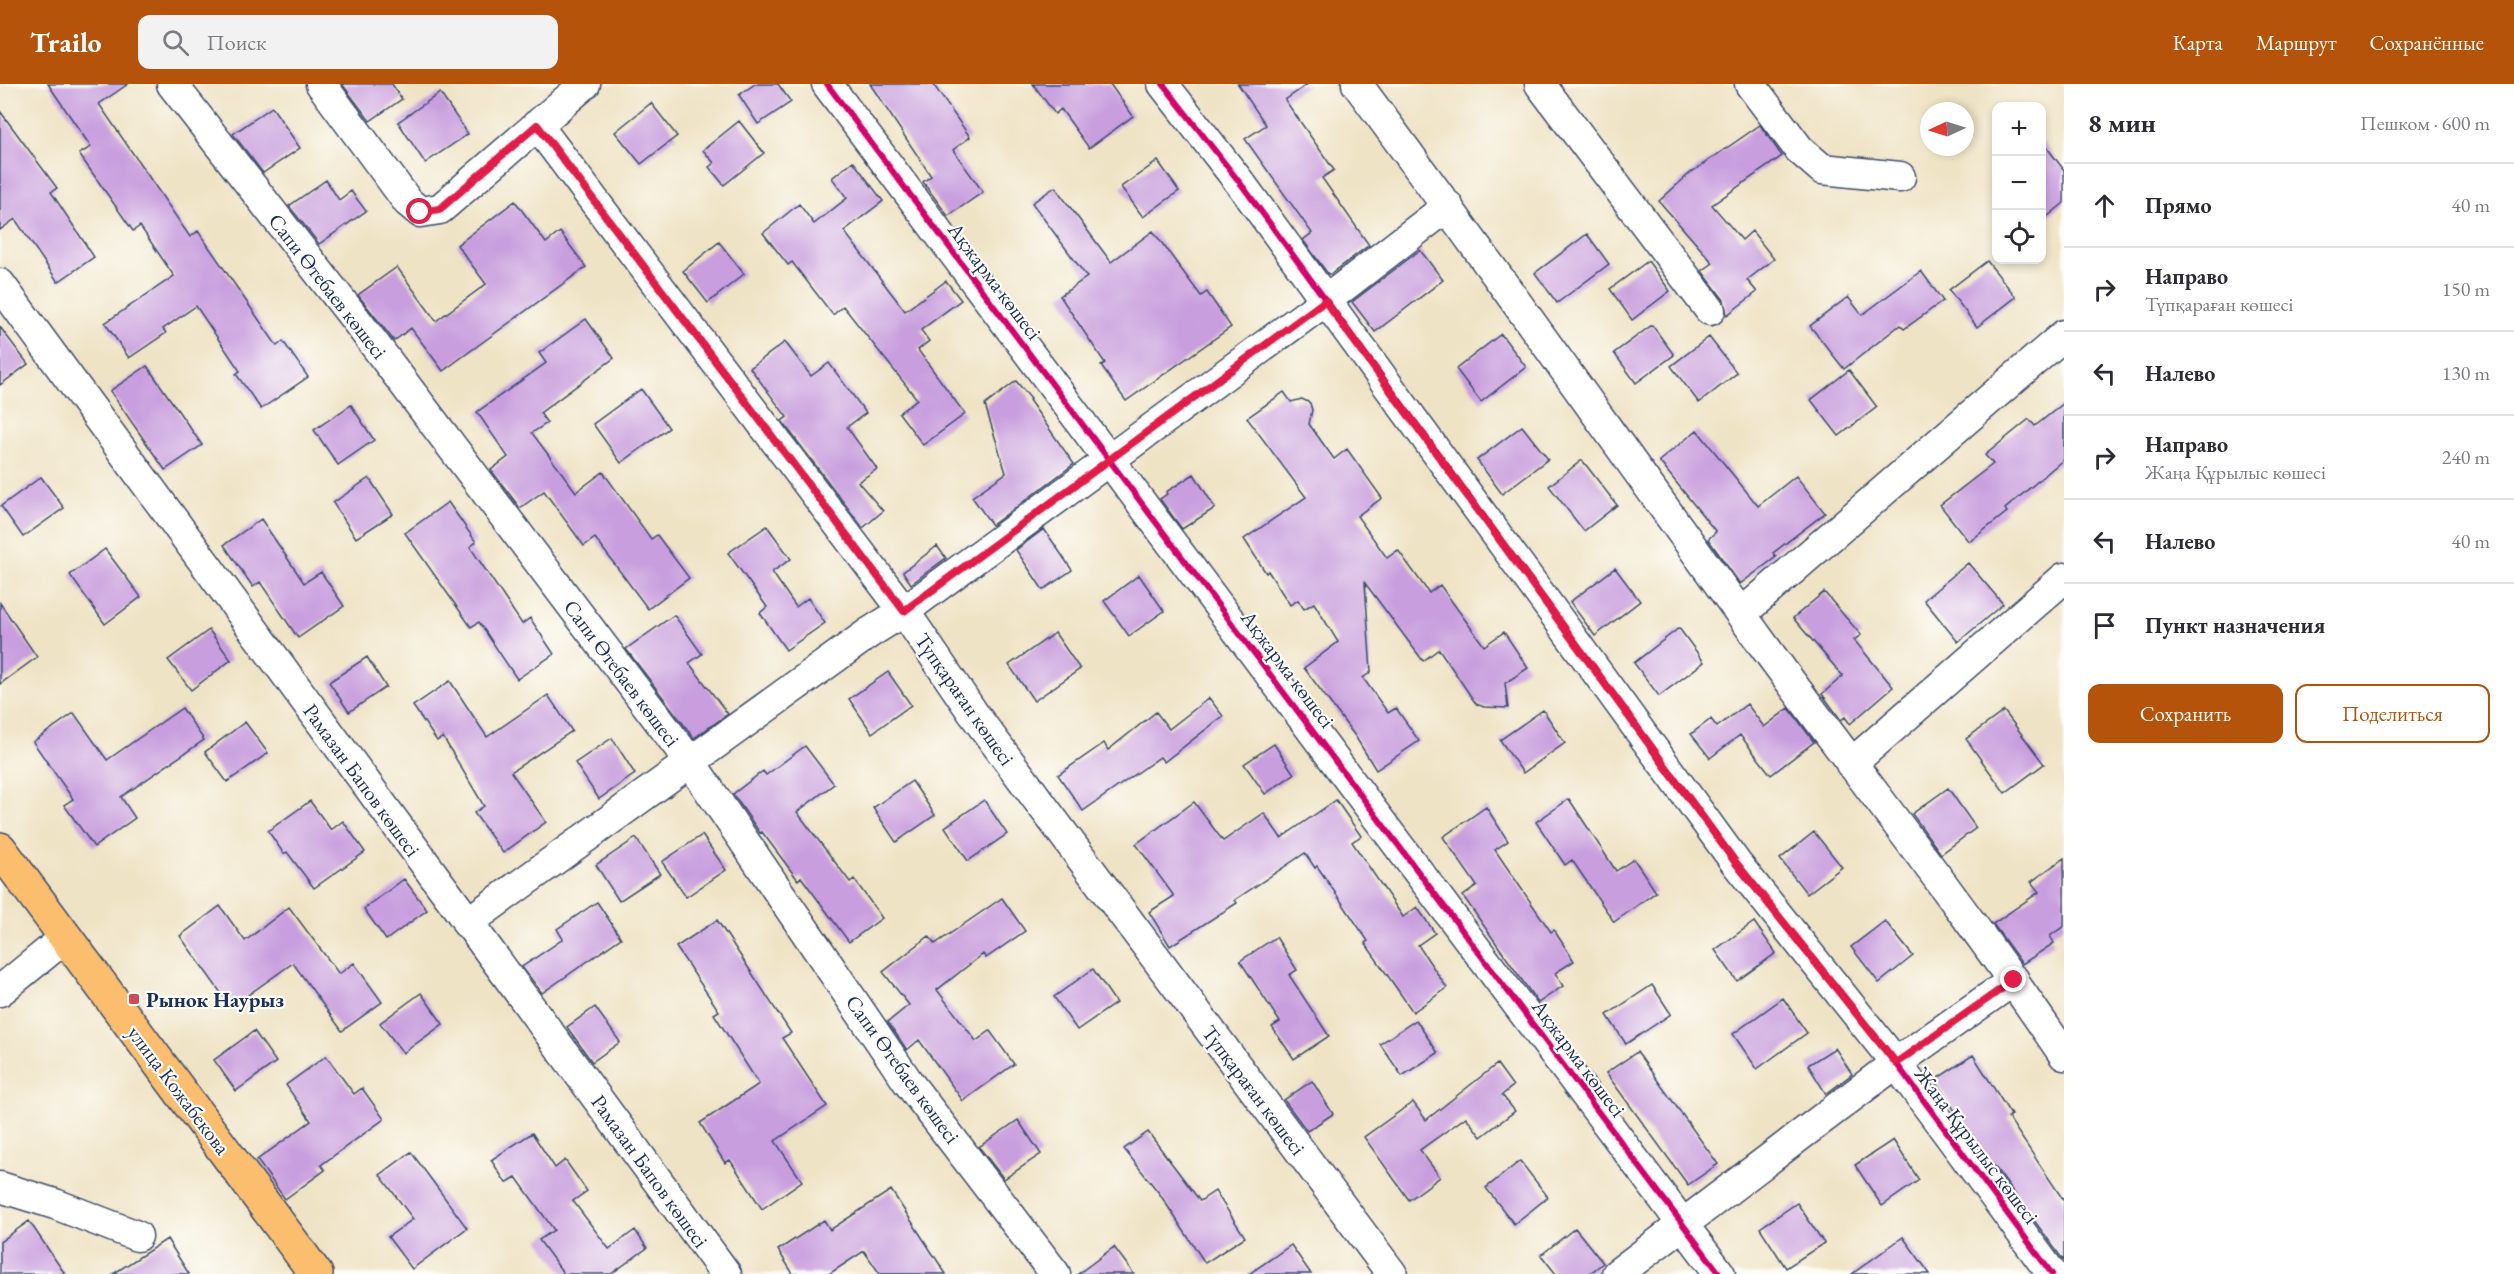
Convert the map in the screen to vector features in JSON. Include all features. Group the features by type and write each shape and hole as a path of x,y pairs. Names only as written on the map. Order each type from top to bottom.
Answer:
{"main road":[{"name":"улица Кожабекова","path":"0,849 316,1274"}],"street":[{"name":"Сапи Өтебаев көшесі","path":"172,84 353,316 691,763 908,1082 1055,1274"},
{"path":"321,84 408,202 420,212 440,209 585,84"},
{"name":"Ақжарма көшесі","path":"827,84 867,141 1110,458 1720,1274"},
{"name":"Жаңа Құрылыс көшесі","path":"1163,84 1244,189 1736,863 1896,1063 2052,1274"},
{"path":"1357,84 1448,206 1741,614 2014,980 2064,1055"},
{"path":"1540,84 1710,310"},
{"path":"1750,84 1799,149 1822,169 1900,177"},
{"name":"Түпқараған көшесі","path":"537,125 904,611 980,723 1392,1274"},
{"path":"467,923 869,633 904,611 1325,301 1448,206"},
{"name":"Рамазан Бапов көшесі","path":"0,284 726,1274"},
{"path":"1741,614 2064,334"},
{"path":"1851,764 2064,578"},
{"path":"0,991 66,937"},
{"path":"1617,1274 1896,1063 2014,980"},
{"path":"0,1187 55,1204 137,1236"}],"building":[{"path":"48,84 128,84 99,104 190,237 198,231 277,346 283,341 308,377 261,409 236,374 240,371 196,306 163,329 166,333 129,358 105,323 174,276 140,226 133,231 79,154 91,147"},
{"path":"342,84 392,84 402,99 370,121"},
{"path":"755,84 778,84 791,102 758,124 739,95"},
{"path":"870,84 933,84 970,137 953,150 983,192 948,216 923,182 931,176"},
{"path":"1033,84 1110,84 1133,116 1089,148 1061,109 1055,114"},
{"path":"1238,84 1308,84 1285,100 1334,170 1322,178 1369,245 1331,274 1328,274 1303,240 1312,233 1245,139 1266,125"},
{"path":"440,93 468,134 425,163 398,122"},
{"path":"651,103 677,136 641,164 615,132"},
{"path":"272,107 300,148 263,173 233,134"},
{"path":"0,111 57,188 51,192 94,257 58,282 15,219 0,230"},
{"path":"739,121 764,153 724,185 709,167 714,163 703,150"},
{"path":"1760,125 1782,156 1712,205 1742,240 1752,231 1774,259 1747,280 1757,292 1727,315 1724,300 1702,271 1713,263 1659,201 1689,174"},
{"path":"2046,146 2064,170 2064,203 2046,218"},
{"path":"853,161 883,201 844,231 905,311 946,281 961,300 921,330 929,341 918,350 965,414 923,445 899,413 917,399 843,306 833,315 792,262 788,265 763,233 799,204 814,224 847,198 832,178"},
{"path":"1158,161 1179,191 1143,217 1121,187"},
{"path":"326,180 339,200 351,191 366,211 319,244 289,206"},
{"path":"1055,187 1111,262 1153,231 1201,296 1207,292 1231,327 1126,401 1101,366 1105,363 1060,296 1087,277 1032,203"},
{"path":"515,201 546,243 560,232 586,267 443,371 411,328 394,341 358,295 397,267 436,321 486,284 457,245"},
{"path":"1587,234 1609,264 1557,303 1535,273"},
{"path":"719,242 744,274 708,303 683,271"},
{"path":"1420,250 1443,280 1375,332 1352,302"},
{"path":"1648,261 1670,291 1632,320 1610,289"},
{"path":"1987,261 2016,297 1977,327 1949,290"},
{"path":"1921,271 1943,301 1904,329 1900,325 1844,369 1810,326 1848,297 1862,315"},
{"path":"586,319 614,358 540,413 547,423 532,433 576,492 603,472 651,539 657,535 689,578 648,609 595,538 584,546 544,491 520,508 491,470 508,457 477,412 546,363 539,353"},
{"path":"1652,325 1674,355 1636,383 1614,353"},
{"path":"0,327 28,364 0,385"},
{"path":"1501,334 1526,367 1481,402 1456,369"},
{"path":"1709,337 1737,373 1699,403 1671,366"},
{"path":"785,342 811,376 829,363 866,413 847,427 877,469 858,482 883,511 863,528 782,421 787,417 750,368"},
{"path":"147,366 202,445 165,470 110,391"},
{"path":"1849,370 1877,407 1839,436 1811,400"},
{"path":"1016,381 1031,399 1029,400 1074,464 992,525 972,497 1006,473 985,405"},
{"path":"641,389 669,428 621,463 593,424"},
{"path":"1284,392 1291,402 1302,399 1310,403 1312,410 1309,424 1334,459 1347,449 1382,498 1357,516 1387,558 1398,550 1429,593 1440,585 1484,646 1504,632 1528,668 1505,683 1508,708 1484,707 1476,704 1439,649 1423,661 1365,583 1371,672 1363,678 1388,713 1396,708 1419,741 1376,770 1355,736 1304,668 1338,642 1314,603 1304,609 1298,600 1290,605 1244,539 1306,497 1247,418"},
{"path":"2064,403 2064,459 2005,509 2007,512 1969,542 1940,505 1993,464 1985,455 2029,419 2035,426"},
{"path":"351,405 374,440 338,465 314,430"},
{"path":"1522,426 1548,459 1502,494 1477,460"},
{"path":"1697,430 1758,506 1796,476 1825,513 1773,553 1776,557 1740,584 1708,539 1716,532 1659,461"},
{"path":"1582,460 1617,505 1584,531 1549,486"},
{"path":"1194,474 1215,508 1182,529 1160,499 1167,494 1166,492"},
{"path":"41,477 64,508 23,537 1,506"},
{"path":"369,478 393,514 356,538 333,503"},
{"path":"448,502 476,542 470,547 522,624 530,618 554,654 517,679 479,622 471,627 405,533"},
{"path":"261,519 304,583 321,572 344,606 298,638 260,582 253,587 224,545"},
{"path":"767,526 791,559 772,572 796,607 808,598 825,623 786,650 760,613 767,607 728,553"},
{"path":"1044,529 1072,570 1043,590 1016,550"},
{"path":"937,546 946,558 911,584 903,572"},
{"path":"105,549 141,597 105,624 70,575"},
{"path":"1968,563 2003,604 1958,642 1924,600"},
{"path":"1615,568 1640,601 1595,636 1570,602"},
{"path":"1139,575 1164,611 1129,636 1104,601"},
{"path":"1824,592 1861,635 1854,640 1893,687 1850,724 1845,717 1841,720 1822,694 1843,676 1793,618"},
{"path":"0,603 37,657 0,684"},
{"path":"674,615 702,654 689,663 728,714 694,738 626,649"},
{"path":"1679,628 1704,662 1659,696 1634,663"},
{"path":"209,630 231,660 191,690 168,660"},
{"path":"1055,633 1080,669 1034,701 1009,665"},
{"path":"367,657 386,687 349,712 329,682"},
{"path":"888,672 911,705 872,733 849,699"},
{"path":"450,681 487,737 548,695 572,731 511,772 546,822 503,853 474,813 484,806 443,737 437,741 413,706"},
{"path":"1209,698 1223,716 1164,762 1160,757 1083,811 1058,775 1104,743 1108,750 1156,712 1169,729"},
{"path":"1747,704 1764,727 1789,708 1814,742 1771,775 1740,735 1710,758 1691,734 1711,719 1717,727"},
{"path":"182,708 204,740 121,797 135,818 94,847 64,805 73,799 33,742 74,713 107,760"},
{"path":"1543,710 1565,743 1523,773 1500,740"},
{"path":"2004,711 2044,764 2005,793 1966,739"},
{"path":"245,722 268,753 227,782 205,752"},
{"path":"612,738 635,774 599,799 575,763"},
{"path":"1274,744 1294,774 1265,794 1244,764"},
{"path":"805,746 834,784 797,812 850,882 854,879 882,918 849,942 801,877 798,880 762,832 760,833 733,794 763,771 766,775"},
{"path":"912,781 935,815 896,842 873,808"},
{"path":"1948,788 1976,828 1941,854 1912,814"},
{"path":"1569,799 1616,871 1634,859 1656,892 1614,922 1572,860 1565,865 1536,822"},
{"path":"984,800 1007,834 968,861 945,827"},
{"path":"1336,800 1361,836 1352,842 1403,917 1417,907 1435,933 1418,945 1447,988 1413,1012 1365,943 1368,941 1317,866 1315,868 1305,853 1235,900 1237,903 1170,946 1149,912 1174,896 1136,844 1194,802 1223,841 1264,813 1281,838"},
{"path":"310,801 331,830 343,821 365,852 314,888 287,852 284,854 268,831"},
{"path":"1486,807 1508,841 1495,850 1551,932 1554,930 1574,961 1555,973 1563,986 1538,1003 1463,896 1477,886 1443,837"},
{"path":"1814,832 1842,867 1807,894 1780,859"},
{"path":"702,835 726,870 686,897 662,862"},
{"path":"636,838 660,874 619,901 596,865"},
{"path":"2064,858 2064,926 2050,936 2054,943 2022,964 1993,924 2039,892 2031,882"},
{"path":"404,879 427,910 386,940 364,909"},
{"path":"1002,898 1025,931 986,958 983,954 937,990 976,1041 990,1031 1014,1064 963,1101 919,1040 907,1050 888,1022 909,1005 883,972 929,936 935,944"},
{"path":"597,902 621,938 542,993 522,967 563,939 557,929"},
{"path":"220,906 245,941 289,907 339,974 354,963 382,1002 342,1031 293,963 231,1007 180,936"},
{"path":"717,920 791,1033 782,1038 827,1106 775,1141 802,1181 762,1209 730,1160 725,1163 700,1123 759,1084 714,1014 719,1011 676,947"},
{"path":"1885,921 1913,956 1879,983 1851,947"},
{"path":"1754,922 1776,953 1737,981 1715,950"},
{"path":"1276,937 1297,970 1289,975 1329,1036 1294,1059 1272,1027 1280,1022 1240,961"},
{"path":"1093,969 1116,1003 1077,1030 1054,997"},
{"path":"1652,985 1671,1014 1626,1044 1607,1015"},
{"path":"421,993 443,1024 403,1053 380,1023"},
{"path":"1783,998 1807,1033 1757,1069 1733,1034"},
{"path":"595,1007 620,1042 592,1062 567,1027"},
{"path":"1416,1020 1438,1053 1402,1076 1380,1044"},
{"path":"254,1031 276,1062 236,1091 214,1060"},
{"path":"1835,1048 1852,1074 1826,1094 1808,1065"},
{"path":"1637,1052 1718,1164 1688,1185 1606,1073"},
{"path":"1973,1055 2011,1115 2008,1117 2064,1201 2064,1261 1966,1128 1935,1080"},
{"path":"326,1056 354,1094 362,1088 384,1119 321,1165 325,1170 285,1199 257,1160 311,1121 286,1085"},
{"path":"1497,1064 1513,1086 1502,1095 1515,1111 1481,1137 1466,1117 1420,1150 1440,1177 1409,1200 1364,1137 1413,1102 1426,1120"},
{"path":"1312,1081 1333,1114 1307,1131 1284,1100"},
{"path":"1018,1120 1041,1154 1004,1179 979,1147"},
{"path":"1148,1132 1200,1201 1215,1191 1245,1237 1205,1263 1159,1193 1124,1149"},
{"path":"532,1133 555,1168 565,1160 587,1191 573,1201 609,1249 635,1230 647,1248 611,1274 564,1274 539,1240 554,1230 516,1177 506,1183 491,1160"},
{"path":"1893,1140 1919,1180 1882,1206 1855,1165"},
{"path":"411,1152 467,1228 412,1269 388,1237 413,1219 380,1175"},
{"path":"1520,1161 1548,1197 1514,1224 1486,1188"},
{"path":"891,1190 946,1274 880,1274 864,1251 829,1274 793,1274 778,1250 824,1220 830,1230"},
{"path":"1797,1203 1824,1243 1786,1268 1760,1228"},
{"path":"29,1221 65,1274 0,1274 0,1242"},
{"path":"1575,1228 1603,1263 1589,1274 1556,1274 1541,1255"},
{"path":"1903,1237 1930,1274 1852,1274"},
{"path":"167,1239 189,1274 113,1274"},
{"path":"1291,1245 1311,1274 1249,1274"},
{"path":"1114,1247 1134,1274 1078,1274"}],"cycle path":[{"path":"827,84 1720,1274"},
{"path":"1163,84 1244,188 1736,863 1896,1063 2052,1274"}],"place":[{"name":"Рынок Наурыз","path":"134,999"}],"route":[{"path":"420,212 440,209 537,125 904,611 1325,301 1736,863 1896,1063 2014,980"}]}
